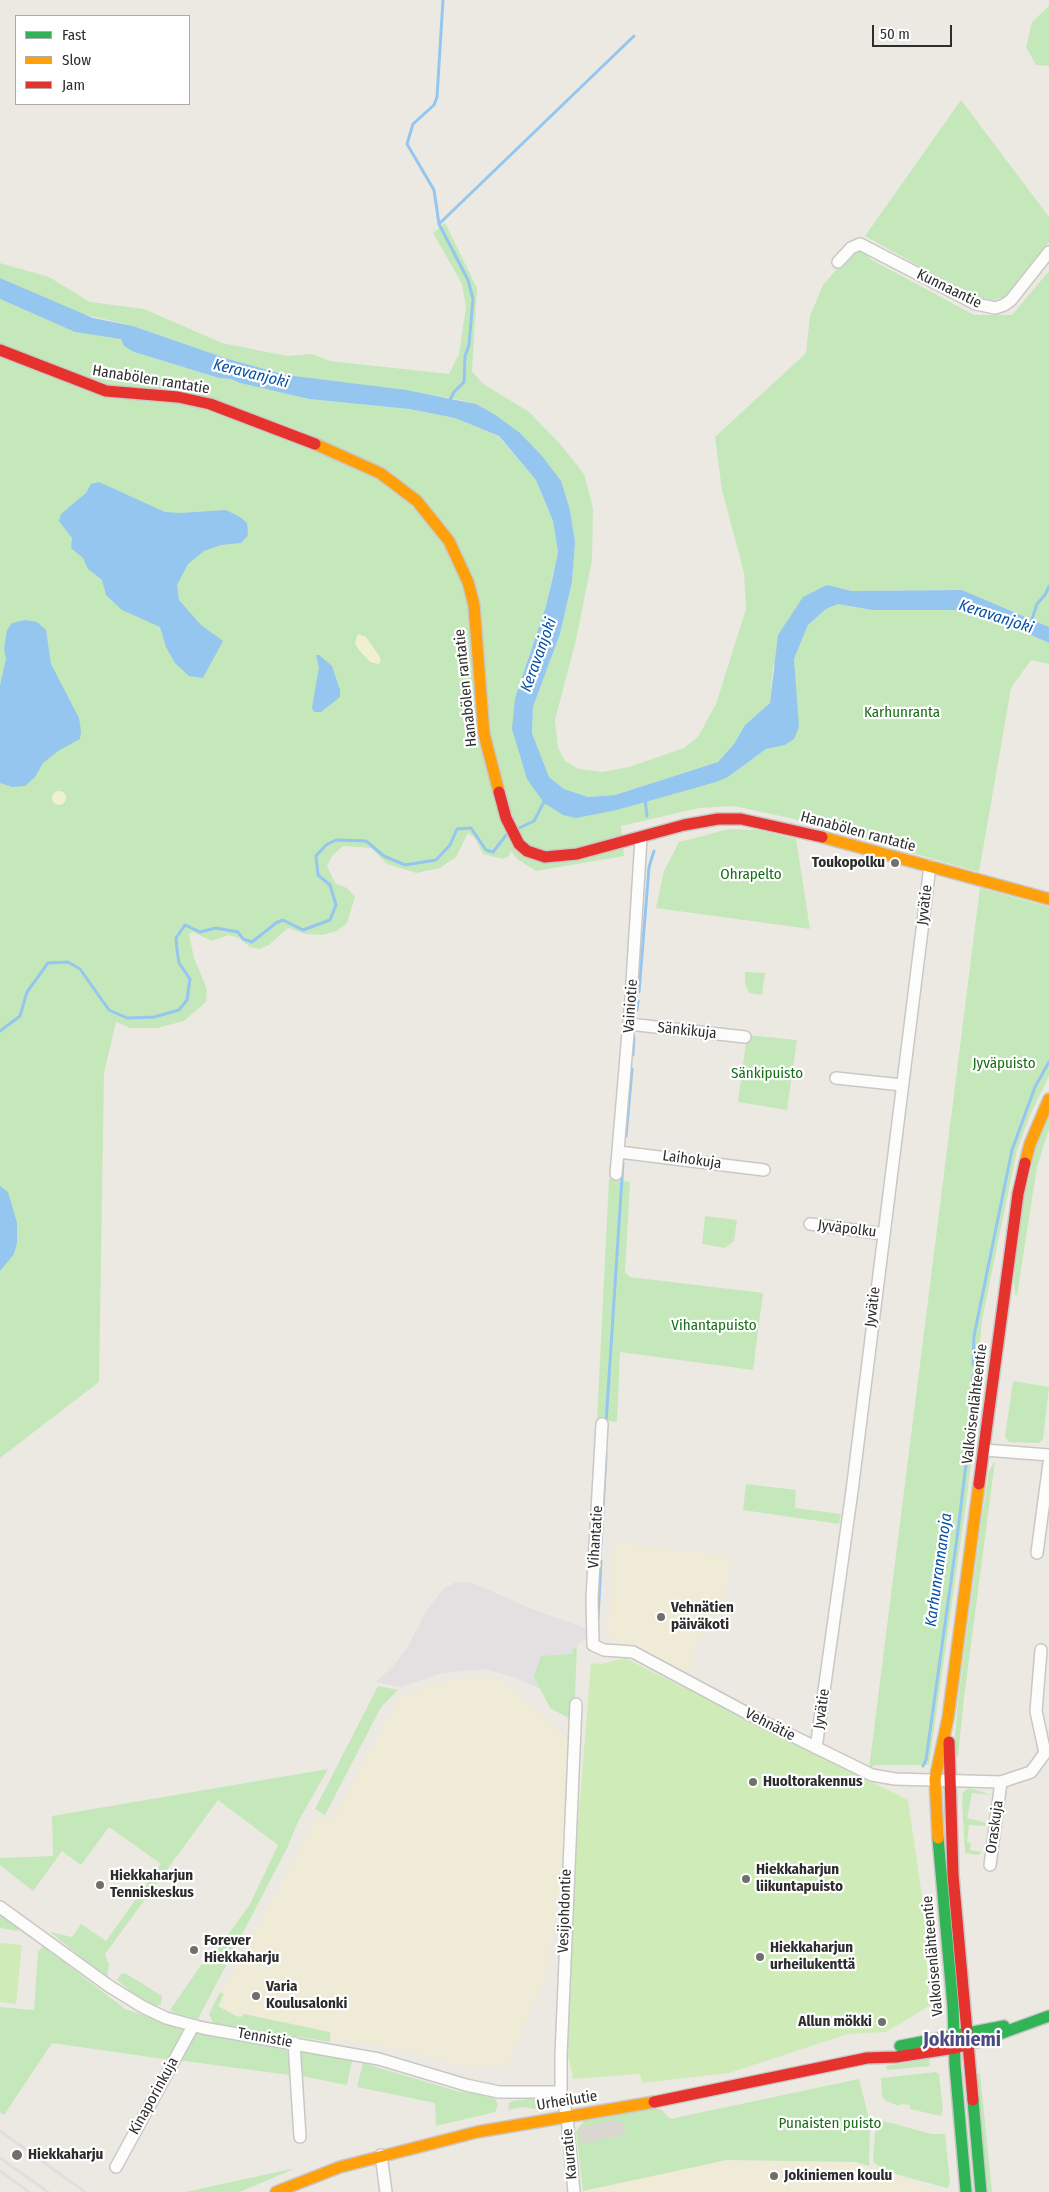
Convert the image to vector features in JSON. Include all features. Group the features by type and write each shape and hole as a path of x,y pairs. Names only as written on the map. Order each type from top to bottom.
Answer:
{"street":[{"name":"Kunnaantie","path":"838,262 851,248 860,244 976,304 995,308 1011,300 1049,252"},
{"name":"Hanabölen rantatie","path":"0,350 86,385 106,391 178,398 210,404 249,418 354,460 386,477 417,501 436,521 449,541 468,582 474,605 484,734 506,818 522,847 534,854 556,857 641,838 684,825 718,819 741,819 786,828 1049,899"},
{"name":"Vainiotie","path":"616,1174 629,1024 641,838"},
{"name":"Jyvätie","path":"816,1748 884,1234 930,866"},
{"name":"Sänkikuja","path":"629,1024 745,1037"},
{"path":"836,1078 902,1085"},
{"name":"Valkoisenlähteentie","path":"966,2192 938,1845 935,1779 939,1752 948,1718 1018,1194 1030,1144 1049,1099"},
{"name":"Laihokuja","path":"619,1152 764,1170"},
{"name":"Jyväpolku","path":"810,1224 884,1234"},
{"name":"Vihantatie","path":"597,1648 591,1641 591,1624 602,1424"},
{"path":"985,1450 1049,1455"},
{"path":"1037,1553 1049,1462"},
{"name":"Vehnätie","path":"597,1648 633,1652 699,1689 872,1775 895,1778 949,1780"},
{"path":"1001,1782 1031,1772 1047,1752 1036,1711 1041,1650"},
{"name":"Vesijohdontie","path":"567,2117 561,2092 564,1952 576,1704"},
{"name":"Valkoisenlähteentie","path":"948,1718 953,1875 981,2192"},
{"name":"Oraskuja","path":"949,1780 1001,1782 990,1865"},
{"name":"Tennistie","path":"0,1907 109,1986 143,2008 166,2018 193,2026 379,2059 466,2085 499,2092 561,2092"},
{"name":"Urheilutie","path":"276,2192 301,2187 381,2155 477,2132 637,2105 867,2058 896,2057 955,2048 1002,2034 1016,2026 1049,2016"},
{"name":"Kinaporinkuja","path":"116,2166 193,2026"},
{"name":"Urheilutie","path":"867,2058 895,2047 1001,2026 1016,2026"},
{"path":"294,2043 300,2136"},
{"name":"Kauratie","path":"567,2117 574,2192"},
{"path":"381,2155 386,2192"}],"shaded area":[{"name":"Vehnätien päiväkoti","path":"613,1543 730,1556 725,1598 695,1649 688,1679 634,1647 608,1637"},
{"path":"456,1582 470,1582 532,1609 582,1627 587,1630 586,1638 572,1650 573,1654 534,1677 541,1689 510,1676 486,1669 442,1673 401,1687 376,1682 392,1667 407,1648 427,1610 442,1590"},
{"path":"485,1676 505,1683 570,1742 561,1883 545,1977 507,2065 464,2067 417,2052 330,2038 240,2019 241,2017 218,2006 224,1994 222,1993 317,1817 333,1820 398,1699 443,1681"},
{"path":"616,2119 617,2123 623,2122 626,2134 583,2144 579,2128"},
{"name":"Jokiniemen koulu","path":"727,2160 865,2163 939,2192 586,2192 586,2189"}],"green space":[{"path":"1049,6 1049,66 1036,65 1026,47 1032,22"},
{"path":"961,100 1049,217 1049,242 1006,297 984,302 865,236"},
{"path":"445,223 477,288 472,371 482,383 529,412 561,445 584,474 593,508 592,560 576,640 555,720 558,748 565,761 579,769 602,772 629,767 684,748 698,737 716,704 746,609 744,573 722,490 715,437 806,353 810,316 823,285 851,253 860,250 872,260 974,315 1012,315 1049,271 1049,627 962,590 852,591 826,585 773,667 770,703 745,725 734,744 718,762 615,795 588,797 564,789 549,777 532,733 533,707 560,634 572,582 575,542 570,510 494,414 476,404 451,398 286,375 225,358 133,326 78,313 0,278 0,263 49,277 90,302 144,309 222,343 287,356 312,354 330,361 449,374 459,354 466,307 462,284 433,233"},
{"name":"Karhunranta","path":"0,299 75,332 121,338 134,352 219,378 231,379 240,383 309,399 409,409 455,418 498,436 536,480 553,521 558,552 546,606 515,698 527,779 617,810 728,777 766,749 785,745 797,707 794,659 808,625 826,609 838,604 872,610 954,610 1017,629 1049,643 1049,664 1031,660 1011,688 979,872 794,819 734,806 699,808 621,826 624,856 536,871 517,859 511,851 508,857 502,859 483,854 475,838 468,833 456,857 440,868 416,873 387,864 371,848 343,846 332,856 327,866 335,883 347,888 355,897 347,923 337,931 322,935 305,934 288,928 269,945 260,949 250,947 241,939 229,935 211,941 193,932 189,934 194,958 207,989 206,1002 184,1021 157,1028 130,1028 116,1022 104,1073 99,1382 0,1458"},
{"name":"Ohrapelto","path":"729,829 757,830 796,839 810,929 656,908 664,871 679,842"},
{"name":"Jyväpuisto","path":"980,888 1049,907 1049,1076 1030,1115 1017,1150 982,1320 978,1367 978,1401 968,1489 929,1765 875,1765 869,1769"},
{"path":"745,972 765,973 762,995 749,993 745,984"},
{"name":"Sänkipuisto","path":"747,1035 797,1040 787,1110 738,1102"},
{"path":"1049,1112 1049,1129 1037,1167 1017,1295 1015,1295 1014,1281 1022,1208 1039,1135"},
{"name":"Vihantapuisto","path":"609,1179 630,1182 625,1272 630,1277 763,1293 753,1370 620,1352 617,1422 597,1420"},
{"path":"705,1216 737,1220 734,1241 725,1248 702,1244"},
{"path":"1013,1381 1049,1387 1043,1439 1039,1443 1009,1442 1005,1437"},
{"path":"995,1461 958,1756 953,1756 958,1700 981,1524 989,1471"},
{"path":"746,1484 796,1490 795,1508 841,1514 839,1524 743,1510"},
{"path":"577,1646 574,1721 550,1708 534,1677 541,1656 573,1654 572,1650"},
{"name":"Hiekkaharjun liikuntapuisto","path":"625,1658 908,1800 924,1909 929,2006 886,2032 848,2034 729,2073 642,2083 640,2074 573,2079 566,2046 576,1848 591,1663 601,1664"},
{"path":"378,1686 398,1690 381,1707 325,1815 315,1809"},
{"path":"328,1769 298,1822 287,1848 198,2019 170,2010 201,1965 210,1960 250,1904 278,1845 218,1800 105,1954 109,1964 107,1978 50,1932 72,1937 81,1924 106,1941 161,1864 109,1827 81,1865 62,1851 33,1891 0,1865 0,1858 53,1856 52,1816"},
{"path":"969,1788 992,1795 972,1793 967,1818 986,1823 985,1826 969,1825 967,1842 971,1843 970,1850 982,1852 978,1855 965,1853 962,1801 963,1792"},
{"path":"0,1913 21,1928 17,1931 0,1928"},
{"path":"0,1943 22,1945 16,2004 0,2002"},
{"path":"43,1946 125,2009 181,2028 183,2033 171,2060 52,2043 4,2115 0,2112 0,2007 34,2010 38,1952"},
{"path":"125,1973 162,1996 161,2004 156,2007 145,2003 117,1980 120,1975"},
{"path":"220,1992 224,1994 218,2006 236,2016 241,2017 244,2014 330,2032 330,2042 213,2023 209,2014"},
{"path":"200,2032 286,2050 290,2053 289,2075 177,2060 193,2035"},
{"path":"302,2051 352,2061 347,2085 301,2076"},
{"path":"929,2059 930,2066 887,2070 886,2066"},
{"path":"363,2063 460,2092 479,2093 496,2099 498,2105 495,2112 436,2126 435,2103 357,2087"},
{"path":"936,2072 939,2074 943,2109 941,2116 910,2109 910,2105 901,2104 899,2106 886,2101 882,2096 881,2078"},
{"path":"980,2073 992,2192 988,2192 976,2074"},
{"name":"Punaisten puisto","path":"859,2079 870,2123 869,2166 856,2162 727,2160 583,2191 576,2131 584,2121 641,2109 661,2109 670,2119"},
{"path":"547,2096 552,2099 549,2108 523,2107 508,2110 509,2103 513,2101"},
{"path":"879,2120 932,2134 945,2134 950,2183 947,2188 888,2172 873,2162 875,2133"},
{"path":"296,2168 240,2192 185,2192"}],"sand":[{"path":"358,634 366,637 378,654 381,660 379,664 370,662 359,650 355,643"},
{"path":"56,791 62,791 66,798 62,805 56,805 52,801 52,795"}],"water":[{"name":"Keravanjoki","path":"0,278 93,318 133,326 225,358 286,375 406,390 476,404 494,414 520,433 542,456 561,481 570,510 575,542 572,582 560,634 533,707 532,733 549,777 564,789 588,797 615,795 718,762 734,744 745,725 770,703 778,635 803,597 827,585 852,591 962,590 1049,627 1049,643 1017,629 954,610 872,610 838,604 826,609 808,625 794,659 799,727 794,739 785,745 766,749 728,777 716,782 617,810 576,818 563,815 544,803 527,779 512,729 515,698 546,606 558,552 553,521 536,480 499,436 455,418 409,409 309,399 240,383 231,379 219,378 134,352 124,346 121,339 75,332 0,299"},
{"path":"99,482 165,512 181,513 226,510 247,523 248,535 241,543 221,545 204,551 188,564 177,585 179,600 201,625 223,641 203,678 189,676 175,663 166,647 160,627 122,610 106,595 102,580 88,569 83,558 71,548 72,538 59,521 61,514 86,493 91,484"},
{"path":"25,620 37,622 46,630 51,664 79,718 81,731 80,739 58,751 43,763 35,777 25,786 12,787 0,783 0,685 6,659 4,649 7,630 12,623"},
{"path":"316,655 319,655 332,666 340,690 340,697 321,712 314,712 312,708 319,667"},
{"path":"0,1186 8,1192 17,1223 17,1243 14,1254 0,1271"}],"waterway":[{"path":"443,0 437,97 434,105 413,124 407,144 434,190 439,224 468,280 473,299 469,345 465,356 464,382 454,392 449,402"},
{"path":"439,224 634,36"},
{"name":"Keravanjoki","path":"1031,622 1037,604 1045,595 1049,586"},
{"path":"517,829 534,821 546,798"},
{"path":"645,799 647,816"},
{"path":"0,1031 20,1016 27,992 48,963 68,962 80,969 109,1010 127,1018 154,1017 179,1010 187,1000 190,979 179,963 177,950 176,938 185,925 200,932 216,928 238,932 243,939 252,942 276,923 283,920 303,930 330,920 336,905 330,885 318,875 316,856 326,845 336,840 366,841 384,856 405,865 436,860 450,845 457,829 471,828 486,850 493,852 507,834"},
{"path":"639,992 649,867 654,851"},
{"path":"637,1010 638,1001"},
{"path":"633,1055 634,1037"},
{"name":"Karhunrannanoja","path":"973,1365 974,1336 1012,1150 1035,1087 1049,1062"},
{"path":"626,1136 632,1069"},
{"path":"606,1423 623,1163"},
{"name":"Karhunrannanoja","path":"923,1766 926,1760 957,1538 972,1415 973,1376"},
{"path":"601,1545 606,1455"},
{"path":"598,1618 601,1561"}],"railway":[{"path":"0,2131 85,2192"},
{"path":"0,2158 48,2192"},
{"path":"0,2171 29,2192"}],"traffic: fast":[{"path":"938,1838 953,2007 955,2065 966,2192"},
{"path":"980,2041 1049,2016"},
{"path":"900,2046 1004,2026"},
{"path":"973,2100 981,2192"}],"traffic: slow":[{"path":"315,444 380,473 417,501 449,541 468,582 474,605 484,734 499,792"},
{"path":"822,837 1049,899"},
{"path":"1025,1163 1030,1144 1049,1099"},
{"path":"938,1838 935,1779 948,1718 979,1484"},
{"path":"276,2192 340,2167 477,2132 654,2102"}],"traffic: jam":[{"path":"0,350 106,391 178,397 210,404 315,444"},
{"path":"499,792 506,818 519,844 527,851 545,857 577,854 684,825 718,819 741,819 822,837"},
{"path":"979,1484 1018,1194 1025,1163"},
{"path":"949,1742 953,1875 973,2100"},
{"path":"654,2102 867,2058 896,2057 955,2048 980,2041"}],"place":[{"name":"Toukopolku","path":"895,863"},
{"name":"Vehnätien päiväkoti","path":"661,1617"},
{"name":"Huoltorakennus","path":"753,1782"},
{"name":"Hiekkaharjun liikuntapuisto","path":"746,1879"},
{"name":"Hiekkaharjun Tenniskeskus","path":"100,1885"},
{"name":"Forever Hiekkaharju","path":"194,1950"},
{"name":"Hiekkaharjun urheilukenttä","path":"760,1957"},
{"name":"Varia Koulusalonki","path":"256,1996"},
{"name":"Allun mökki","path":"882,2022"},
{"name":"Hiekkaharju","path":"17,2155"},
{"name":"Jokiniemen koulu","path":"774,2176"}],"district":[{"name":"Jokiniemi","path":"962,2040"}]}
